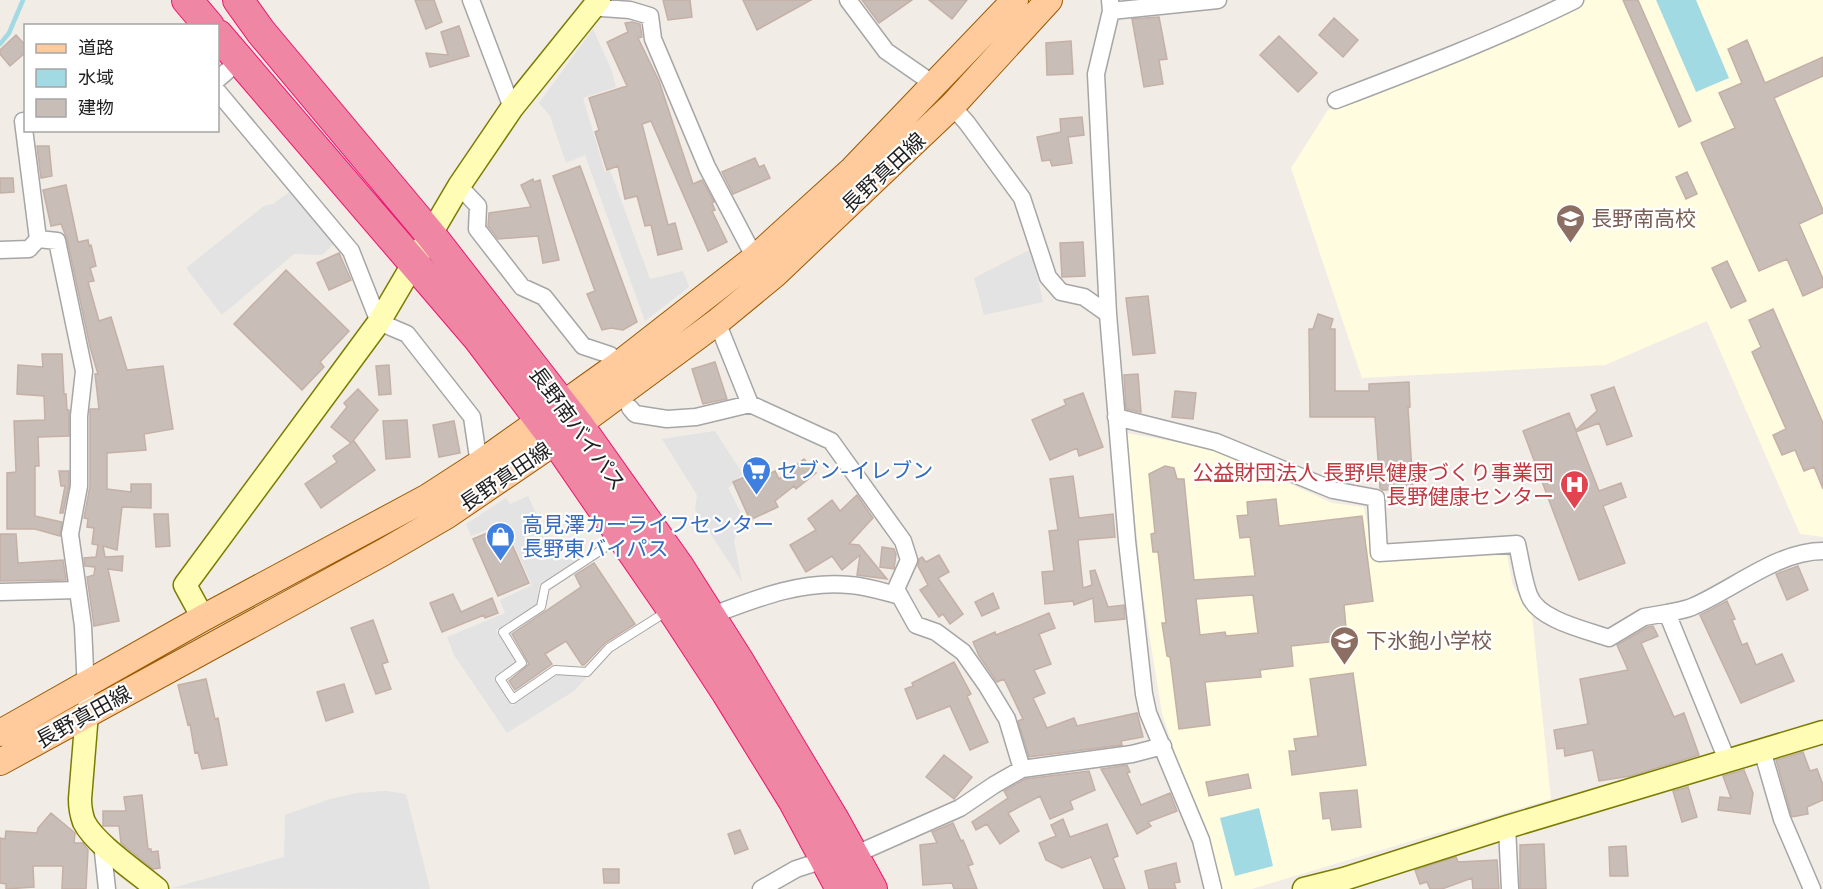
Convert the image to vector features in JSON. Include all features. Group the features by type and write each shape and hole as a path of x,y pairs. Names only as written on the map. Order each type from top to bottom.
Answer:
{"highway":[{"path":"187,0 207,24"},
{"name":"長野南バイパス","path":"238,0 261,32 430,234 559,423 622,536 672,609 793,800 841,889"},
{"name":"長野南バイパス","path":"219,35 478,338 559,423 679,567 854,855 872,889"}],"main road":[{"name":"長野真田線","path":"0,762 446,516 559,423 618,365 755,258 853,169 1015,0"},
{"name":"長野真田線","path":"0,733 203,618 428,497 479,464 559,423 717,322 774,275 952,106 1049,0"}],"street":[{"path":"471,0 512,108"},
{"path":"848,0 886,51 935,85"},
{"path":"1213,889 1201,840 1148,713 1144,694 1108,314 1096,74 1111,6 1218,0"},
{"path":"1336,100 1538,18 1575,0"},
{"path":"203,618 185,585 379,322 459,186 512,108 597,2 602,8 630,10 650,16 653,39 690,129 707,167 755,258"},
{"path":"219,78 240,60"},
{"path":"219,93 351,251 379,322 407,334 472,417 479,464"},
{"path":"952,106 1022,198 1048,277 1061,292 1084,297 1108,314"},
{"path":"0,250 29,249 38,239 24,132"},
{"path":"459,186 478,206 477,229 522,287 544,297 583,346 610,355 618,365"},
{"path":"38,239 57,241 84,371 79,416 79,486 70,534 82,626 86,685 87,713 80,811 90,832 157,889"},
{"path":"717,322 750,404"},
{"path":"630,408 635,414 667,419 696,417 750,404 831,441 903,541 909,560 896,589 916,625 936,632 963,652 1007,718 1022,769"},
{"path":"1116,417 1216,442 1333,490 1376,498 1379,553 1517,544 1529,597 1545,615 1609,638 1644,617 1693,607 1785,558 1806,551 1823,551"},
{"path":"710,616 767,594 822,584 852,585 900,596"},
{"path":"0,592 78,590"},
{"path":"1667,613 1727,760"},
{"path":"1304,889 1353,883 1507,827 1823,732"},
{"path":"854,855 960,808 1022,769 1132,754 1163,746"},
{"path":"1762,750 1782,819 1812,889"},
{"path":"1507,827 1510,889"},
{"path":"102,843 107,889"},
{"path":"761,889 796,869 824,860"}],"lane":[{"path":"622,536 545,587 541,607 503,632 522,663 500,679 513,699 555,670 587,672 609,648 672,609"}],"shaded area":[{"name":"長野南高校","path":"1586,0 1823,0 1823,537 1800,534 1707,321 1605,365 1362,378 1291,168 1328,110 1460,58"},
{"path":"593,29 612,71 616,87 583,98 605,172 610,170 650,279 683,271 689,287 645,321 585,155 566,163 550,116 539,103"},
{"path":"289,192 335,243 322,255 294,254 222,315 186,268 264,206 273,204"},
{"path":"1031,249 1043,302 984,315 974,278"},
{"path":"715,431 743,474 728,488 747,524 737,531 734,541 742,582 695,510 697,495 662,439"},
{"name":"下氷鉋小学校","path":"1126,433 1215,449 1332,503 1364,507 1374,561 1507,555 1513,586 1532,616 1551,799 1252,889 1221,889 1162,714 1143,596"},
{"path":"528,496 557,559 576,560 539,585 537,604 496,630 517,663 494,678 512,706 559,674 588,676 574,691 507,733 454,655 447,637 505,613 500,600 532,585 504,523 471,536 466,524 506,498 510,504"},
{"path":"386,791 406,794 430,889 172,888 284,857 285,815 330,799 357,793"}],"water":[{"path":"1656,0 1696,0 1729,78 1696,92"},
{"path":"1259,808 1273,866 1235,876 1220,818"}],"building":[{"path":"415,0 434,0 442,22 426,29"},
{"path":"663,0 690,0 692,17 668,20"},
{"path":"743,0 811,0 757,30"},
{"path":"862,0 912,0 879,23"},
{"path":"929,0 967,0 952,19"},
{"path":"1623,0 1638,0 1691,121 1679,127"},
{"path":"1159,17 1167,59 1159,60 1163,84 1144,87 1132,19"},
{"path":"1334,18 1358,40 1343,57 1319,35"},
{"path":"625,23 640,24 642,37 638,38 659,81 693,184 702,180 714,202 712,203 715,210 712,211 727,242 708,251 651,121 642,124 668,225 675,223 682,249 658,255 651,225 645,226 637,196 625,199 618,166 607,170 595,132 599,130 589,98 627,86 607,42 628,32"},
{"path":"459,26 469,56 430,67 426,53 448,55 441,32"},
{"path":"16,35 24,44 24,54 10,66 0,54 0,50"},
{"path":"1279,36 1317,73 1298,92 1260,55"},
{"path":"1747,40 1765,83 1823,57 1823,76 1774,98 1823,210 1823,213 1799,224 1823,279 1823,287 1803,296 1787,259 1759,271 1701,143 1735,128 1719,93 1742,83 1728,49"},
{"path":"1071,41 1073,74 1047,75 1046,43"},
{"path":"1082,117 1084,135 1068,137 1072,163 1052,166 1050,160 1042,161 1037,137 1061,132 1060,119"},
{"path":"37,146 49,146 52,176 41,178"},
{"path":"755,158 759,167 764,165 770,178 733,194 722,172"},
{"path":"580,166 637,322 623,330 611,328 602,330 587,294 595,291 553,176"},
{"path":"1687,172 1697,194 1686,199 1676,177"},
{"path":"0,178 13,178 14,192 0,193"},
{"path":"533,179 534,182 540,180 559,260 543,263 538,236 498,239 488,226 489,213 531,207 521,185"},
{"path":"66,185 78,242 88,240 89,246 91,245 96,266 90,268 94,281 88,282 99,321 111,317 127,370 163,366 173,429 144,434 146,450 107,453 107,489 131,492 131,484 151,484 151,508 122,507 117,550 103,546 105,557 123,556 122,571 108,569 119,621 94,626 87,577 94,575 95,567 85,566 84,558 96,557 98,545 92,544 94,528 87,527 88,519 84,518 90,486 90,409 99,409 95,374 98,374 67,239 61,224 51,226 43,190"},
{"path":"1083,242 1085,276 1062,277 1060,243"},
{"path":"339,253 351,280 329,290 317,263"},
{"path":"1727,261 1746,301 1731,308 1712,268"},
{"path":"286,270 349,331 320,362 324,367 302,390 234,324"},
{"path":"1148,296 1155,353 1133,355 1126,298"},
{"path":"1773,309 1823,423 1823,489 1814,467 1804,471 1795,450 1782,455 1773,435 1786,429 1752,352 1761,347 1749,320"},
{"path":"1318,314 1333,319 1330,329 1335,329 1335,391 1369,391 1369,384 1409,382 1410,407 1408,407 1413,489 1383,490 1380,488 1375,417 1310,417 1309,329 1313,329"},
{"path":"42,354 62,354 64,394 66,394 67,410 69,410 69,436 38,437 39,466 35,466 35,516 62,522 60,536 35,529 7,529 7,473 16,472 14,421 45,420 44,396 17,394 18,365 43,367"},
{"path":"715,362 727,399 703,404 692,369"},
{"path":"389,365 391,394 379,395 376,366"},
{"path":"1138,374 1141,412 1126,409 1124,375"},
{"path":"1614,387 1632,436 1607,445 1599,423 1576,432 1599,491 1621,483 1626,497 1603,506 1625,563 1579,580 1523,431 1569,413 1576,430 1597,411 1591,395"},
{"path":"358,389 378,410 352,442 354,441 375,470 321,508 305,484 337,462 333,456 351,443 331,427 347,407 344,403"},
{"path":"1175,391 1196,393 1193,419 1172,417"},
{"path":"1083,393 1103,447 1079,456 1077,448 1050,460 1032,420 1066,405 1064,400"},
{"path":"407,420 410,457 386,459 383,421"},
{"path":"454,421 460,453 439,457 433,425"},
{"path":"804,459 816,473 796,489 794,486 775,501 778,507 750,520 733,482 761,470 764,476 775,471 779,479"},
{"path":"1165,466 1174,468 1177,479 1184,479 1194,580 1255,576 1250,537 1240,538 1237,516 1248,515 1247,502 1276,499 1279,526 1362,516 1373,601 1344,605 1347,640 1291,646 1293,666 1260,670 1261,677 1205,682 1210,725 1179,729 1170,657 1167,656 1162,623 1166,623 1158,552 1153,552 1151,534 1155,533 1149,474","holes":["1253,595 1258,633 1226,636 1225,632 1200,635 1196,599"]},
{"path":"59,471 69,471 69,485 63,513 60,513 65,486 61,486"},
{"path":"1073,476 1079,518 1113,514 1115,537 1078,540 1083,588 1092,585 1090,571 1095,570 1108,607 1124,605 1125,619 1095,622 1093,598 1074,605 1073,601 1045,604 1042,572 1054,571 1049,531 1058,530 1050,479"},
{"path":"857,495 873,518 849,544 859,545 887,579 857,575 860,555 842,570 832,556 806,572 790,545 816,530 808,519 832,500 840,511"},
{"path":"154,514 168,514 170,546 156,547"},
{"name":"高見澤カーライフセンター 長野東バイパス","path":"504,526 529,583 498,596 473,539"},
{"path":"0,534 16,534 18,563 63,560 66,580 0,581"},
{"path":"882,547 894,549 896,554 894,569 880,567"},
{"path":"939,555 949,572 938,578 963,614 950,624 943,614 939,617 920,590 928,585 918,566 919,559 922,557 926,562"},
{"path":"594,563 635,624 605,643 584,665 566,641 545,654 552,664 515,690 509,681 529,664 512,634 581,587 575,575"},
{"path":"1798,566 1808,590 1787,600 1776,574"},
{"path":"993,593 999,608 982,616 975,602"},
{"path":"453,594 461,612 492,598 498,613 485,618 484,615 442,632 430,603"},
{"path":"1727,601 1742,645 1747,643 1756,665 1782,654 1794,681 1741,703 1700,615"},
{"path":"1049,613 1055,628 1039,634 1051,664 1034,670 1045,693 1033,698 1047,728 1074,718 1077,726 1137,713 1143,737 1121,741 1122,745 1029,757 1018,721 1023,719 1004,679 997,682 979,656 973,642"},
{"path":"373,620 388,662 382,664 391,689 376,694 351,628"},
{"path":"1653,626 1658,636 1641,643 1674,717 1684,713 1699,755 1631,776 1599,781 1593,750 1565,756 1564,748 1557,749 1554,730 1588,724 1580,679 1628,670 1617,645"},
{"path":"954,662 971,694 967,696 988,742 970,750 950,706 917,719 905,689 913,686 912,683"},
{"path":"1353,673 1366,765 1292,775 1289,751 1296,751 1294,739 1318,736 1310,679"},
{"path":"206,679 215,719 218,718 227,765 202,769 198,752 195,753 190,724 188,725 178,685"},
{"path":"344,684 353,712 326,721 317,692"},
{"path":"1803,752 1810,771 1817,769 1823,785 1823,800 1807,807 1808,814 1792,817 1776,760"},
{"path":"944,755 972,777 954,799 926,777"},
{"path":"1127,765 1130,772 1127,773 1141,805 1170,793 1177,811 1148,822 1151,826 1137,834 1101,769"},
{"path":"1744,770 1753,793 1750,814 1718,810 1720,797 1731,798 1723,776"},
{"path":"1089,771 1095,790 1070,801 1073,809 1050,819 1040,796 1008,813 1019,831 1000,844 987,824 976,830 972,822 1008,798 1004,791 1025,779"},
{"path":"1248,774 1251,788 1209,796 1206,782"},
{"path":"1688,787 1697,817 1682,822 1673,791"},
{"path":"1357,790 1361,827 1332,830 1330,818 1323,819 1320,793"},
{"path":"142,795 148,849 151,849 151,852 158,851 160,868 153,869 121,843 119,826 103,826 103,811 126,811 124,797"},
{"path":"51,813 75,833 74,843 83,843 88,850 86,889 62,889 63,866 33,866 34,887 6,889 6,884 0,883 0,838 5,839 6,831 37,833 38,828"},
{"path":"1063,819 1070,837 1107,824 1118,856 1113,858 1125,889 1104,889 1091,857 1062,868 1046,860 1039,843 1056,836 1051,825"},
{"path":"953,823 973,864 968,866 977,889 954,889 952,883 923,885 920,845 937,843 932,832"},
{"path":"740,830 748,849 735,854 728,834"},
{"path":"1544,844 1546,889 1520,889 1520,845"},
{"path":"1626,846 1628,876 1610,876 1609,847"},
{"path":"1456,857 1458,862 1497,860 1499,889 1473,889 1472,878 1442,889 1430,889 1427,882 1420,884 1415,870"},
{"path":"1176,863 1180,882 1174,883 1176,889 1149,889 1145,871"},
{"path":"603,869 619,869 619,883 604,883"}],"waterway":[{"path":"0,44 9,33 23,0"}],"place":[{"name":"長野南高校","path":"1570,244"},
{"name":"セブン-イレブン","path":"756,496"},
{"name":"公益財団法人 長野県健康づくり事業団 長野健康センター","path":"1575,510"},
{"name":"高見澤カーライフセンター 長野東バイパス","path":"501,562"},
{"name":"下氷鉋小学校","path":"1345,666"}]}
